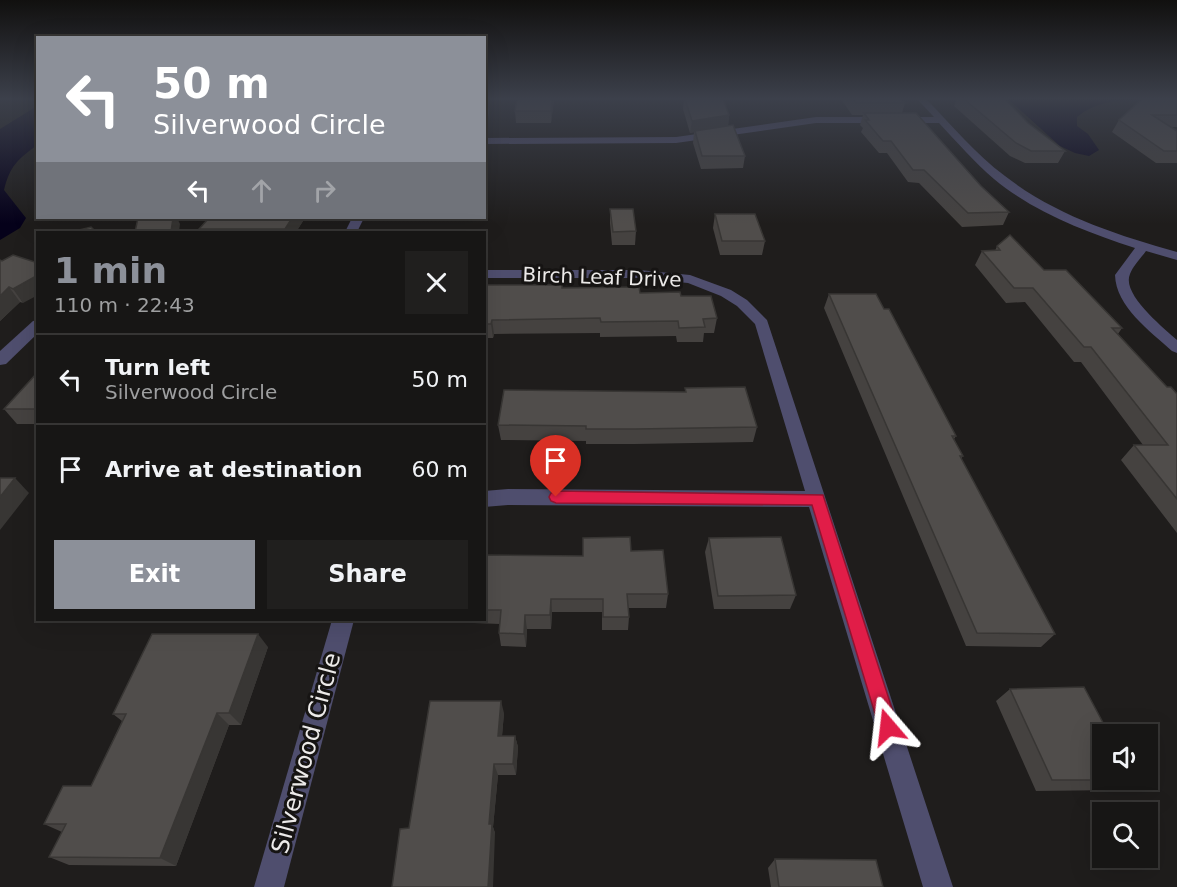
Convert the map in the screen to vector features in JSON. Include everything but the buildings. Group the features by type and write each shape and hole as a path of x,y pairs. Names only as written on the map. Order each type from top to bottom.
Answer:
{"street":[{"path":"486,141 600,140"},
{"path":"963,140 993,172 1023,194 1078,222 1177,256"},
{"path":"1143,246 1122,275 1123,290 1132,303 1177,348"},
{"name":"Birch Leaf Drive","path":"486,274 670,276 708,284 742,303 762,323 938,887"},
{"path":"0,360 36,326"},
{"path":"486,499 508,497 818,499"},
{"name":"Silverwood Circle","path":"269,887 343,621"}],"water":[{"path":"0,140 36,140 36,146 15,164 4,190 26,218 20,228 0,240"},
{"path":"1054,140 1092,140 1099,150 1089,156 1060,146"}],"route":[{"path":"556,497 818,499 888,727"}]}
